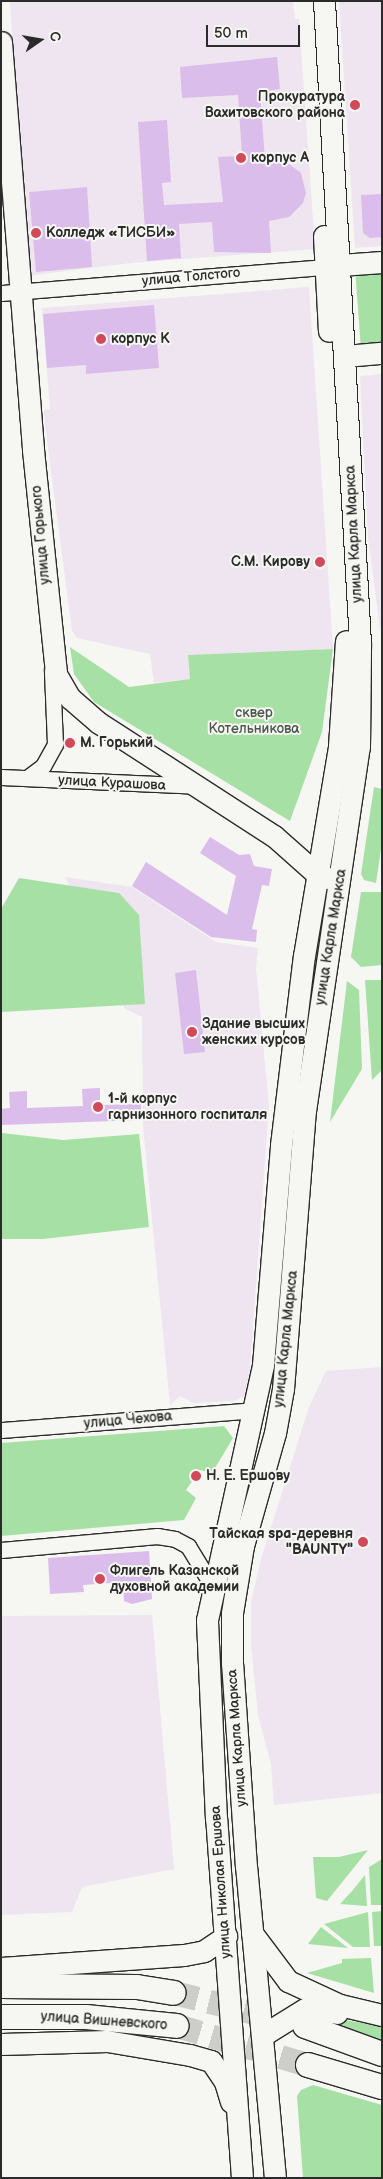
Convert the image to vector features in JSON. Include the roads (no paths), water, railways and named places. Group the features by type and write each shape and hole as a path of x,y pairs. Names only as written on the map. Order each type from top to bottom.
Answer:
{"main road":[{"name":"улица Карла Маркса","path":"246,1867 232,1664 232,1613 243,1546 275,1433 283,1389 305,1111 359,747 360,643 345,356 332,266 310,1"},
{"name":"улица Карла Маркса","path":"212,1587 255,1410 269,1316 281,1145 318,875 340,738 346,644 324,1"},
{"name":"улица Горького","path":"1,42 11,292 52,662 70,698 99,722 274,836 318,875 340,882"},
{"name":"улица Толстого","path":"332,266 382,262"},
{"path":"345,356 382,353"},
{"name":"улица Николая Ершова","path":"212,1587 207,1660 242,2178"},
{"name":"улица Николая Ершова","path":"246,1867 275,2178"},
{"path":"252,1933 288,1980 340,2005 382,2015"},
{"path":"1,1968 184,1956 204,1951 226,1936"},
{"path":"1,1986 129,1986 174,1993"},
{"path":"263,2036 305,2009 382,2022"},
{"name":"улица Вишневского","path":"1,2017 86,2016 176,2026"},
{"path":"305,2026 382,2054"},
{"path":"1,2044 107,2041 211,2061 226,2082 238,2128"},
{"path":"308,2065 382,2087"}],"street":[{"name":"улица Толстого","path":"11,292 332,266"},
{"name":"улица Курашова","path":"28,778 43,766 55,744 52,662"},
{"name":"улица Курашова","path":"1,777 197,786"},
{"name":"улица Чехова","path":"1,1430 255,1410"},
{"path":"1,1550 157,1536 175,1539 188,1546 212,1587"}],"tunnel":[{"path":"174,1993 279,2019"},
{"path":"177,2026 308,2065"}],"place":[{"name":"Прокуратура Вахитовского района","path":"355,105"},
{"name":"корпус А","path":"241,158"},
{"name":"Колледж «ТИСБИ»","path":"36,233"},
{"name":"корпус К","path":"101,339"},
{"name":"С.М. Кирову","path":"320,562"},
{"name":"М. Горький","path":"70,743"},
{"name":"Здание высших женских курсов","path":"192,1032"},
{"name":"1-й корпус гарнизонного госпиталя","path":"98,1107"},
{"name":"Н. Е. Ершову","path":"196,1476"},
{"name":"Тайская spa-деревня \"BAUNTY\"","path":"363,1542"},
{"name":"Флигель Казанской духовной академии","path":"100,1579"}],"park label":[{"name":"сквер Котельникова","path":"254,722"}]}
